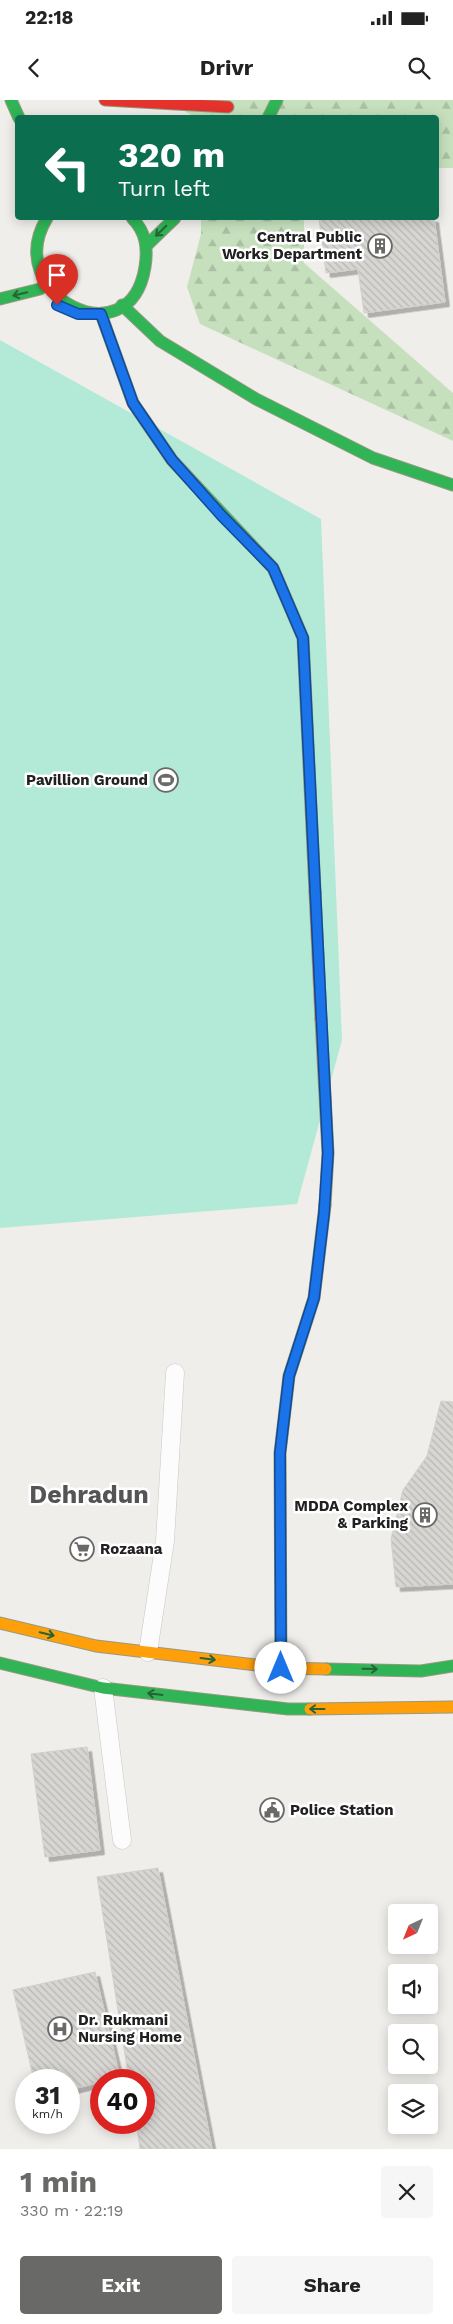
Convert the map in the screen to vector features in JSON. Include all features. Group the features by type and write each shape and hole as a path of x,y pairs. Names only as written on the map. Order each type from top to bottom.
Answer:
{"main road":[{"path":"12,100 18,115"},
{"path":"105,100 228,107"},
{"path":"270,115 277,100"},
{"path":"220,115 228,107 240,102"},
{"path":"45,220 40,224 32,245 32,268 40,289 57,305 78,314 101,314 122,305 138,289 147,268 147,245 138,224 134,220"},
{"path":"147,245 173,220"},
{"path":"0,299 40,289"},
{"path":"122,305 160,341 256,398 373,458 453,485"},
{"path":"101,314 133,403 172,460 222,516 273,568 303,638 328,1153 324,1214 314,1298 289,1376 280,1453 281,1668"},
{"path":"0,1623 96,1646 281,1668 421,1671 453,1666"},
{"path":"0,1664 103,1688 288,1710 453,1707"}],"lane":[{"path":"148,1652 166,1541 175,1373"},
{"path":"103,1688 122,1840"}],"green space":[{"path":"168,100 453,100 453,168 439,168 439,115 191,115"},
{"path":"201,220 304,220 304,263 453,393 453,441 200,324 187,287 201,234"},
{"name":"Pavillion Ground","path":"0,340 321,519 342,1040 297,1204 0,1228"}],"building":[{"name":"Central Public Works Department","path":"319,220 434,220 445,302 364,313 358,269 326,273"},
{"name":"MDDA Complex & Parking","path":"441,1401 453,1402 453,1584 396,1587 391,1539 403,1490 427,1456"},
{"path":"87,1747 100,1850 45,1857 31,1754"},
{"path":"158,1868 212,2149 140,2149 138,2134 155,2134 155,2069 127,2069 97,1877"},
{"path":"95,1972 118,2069 90,2069 90,2085 80,2087 80,2069 31,2069 13,1990"}],"traffic: fast":[{"path":"11,100 18,115"},
{"path":"270,115 277,100"},
{"path":"46,220 37,246 40,271 53,292 73,307 95,313 117,310 135,295 145,267 146,253 143,235 134,220"},
{"path":"147,245 173,220"},
{"path":"0,299 40,289"},
{"path":"122,305 160,341 256,399 373,458 453,485"},
{"path":"101,314 133,403 172,460 273,568 303,638 315,892"},
{"path":"281,1668 280,1453 289,1376 314,1298 325,1205"},
{"path":"0,1663 103,1688 288,1709 310,1709"},
{"path":"326,1669 421,1671 453,1666"}],"traffic: slow":[{"path":"321,1019 328,1153 325,1205"},
{"path":"0,1623 96,1646 281,1668 326,1669"},
{"path":"310,1709 453,1707"}],"traffic: jam":[{"path":"105,100 228,107"},
{"path":"315,892 321,1019"}],"place":[{"name":"Central Public Works Department","path":"380,246"},
{"name":"Pavillion Ground","path":"166,780"},
{"name":"MDDA Complex & Parking","path":"425,1515"},
{"name":"Rozaana","path":"82,1549"},
{"name":"Police Station","path":"272,1810"},
{"name":"Dr. Rukmani Nursing Home","path":"60,2029"}],"district":[{"name":"Dehradun","path":"89,1494"}],"route":[{"path":"57,305 78,314 101,314 133,403 172,460 222,516 273,568 303,638 328,1153 324,1214 314,1298 289,1376 280,1453 281,1668"}]}
